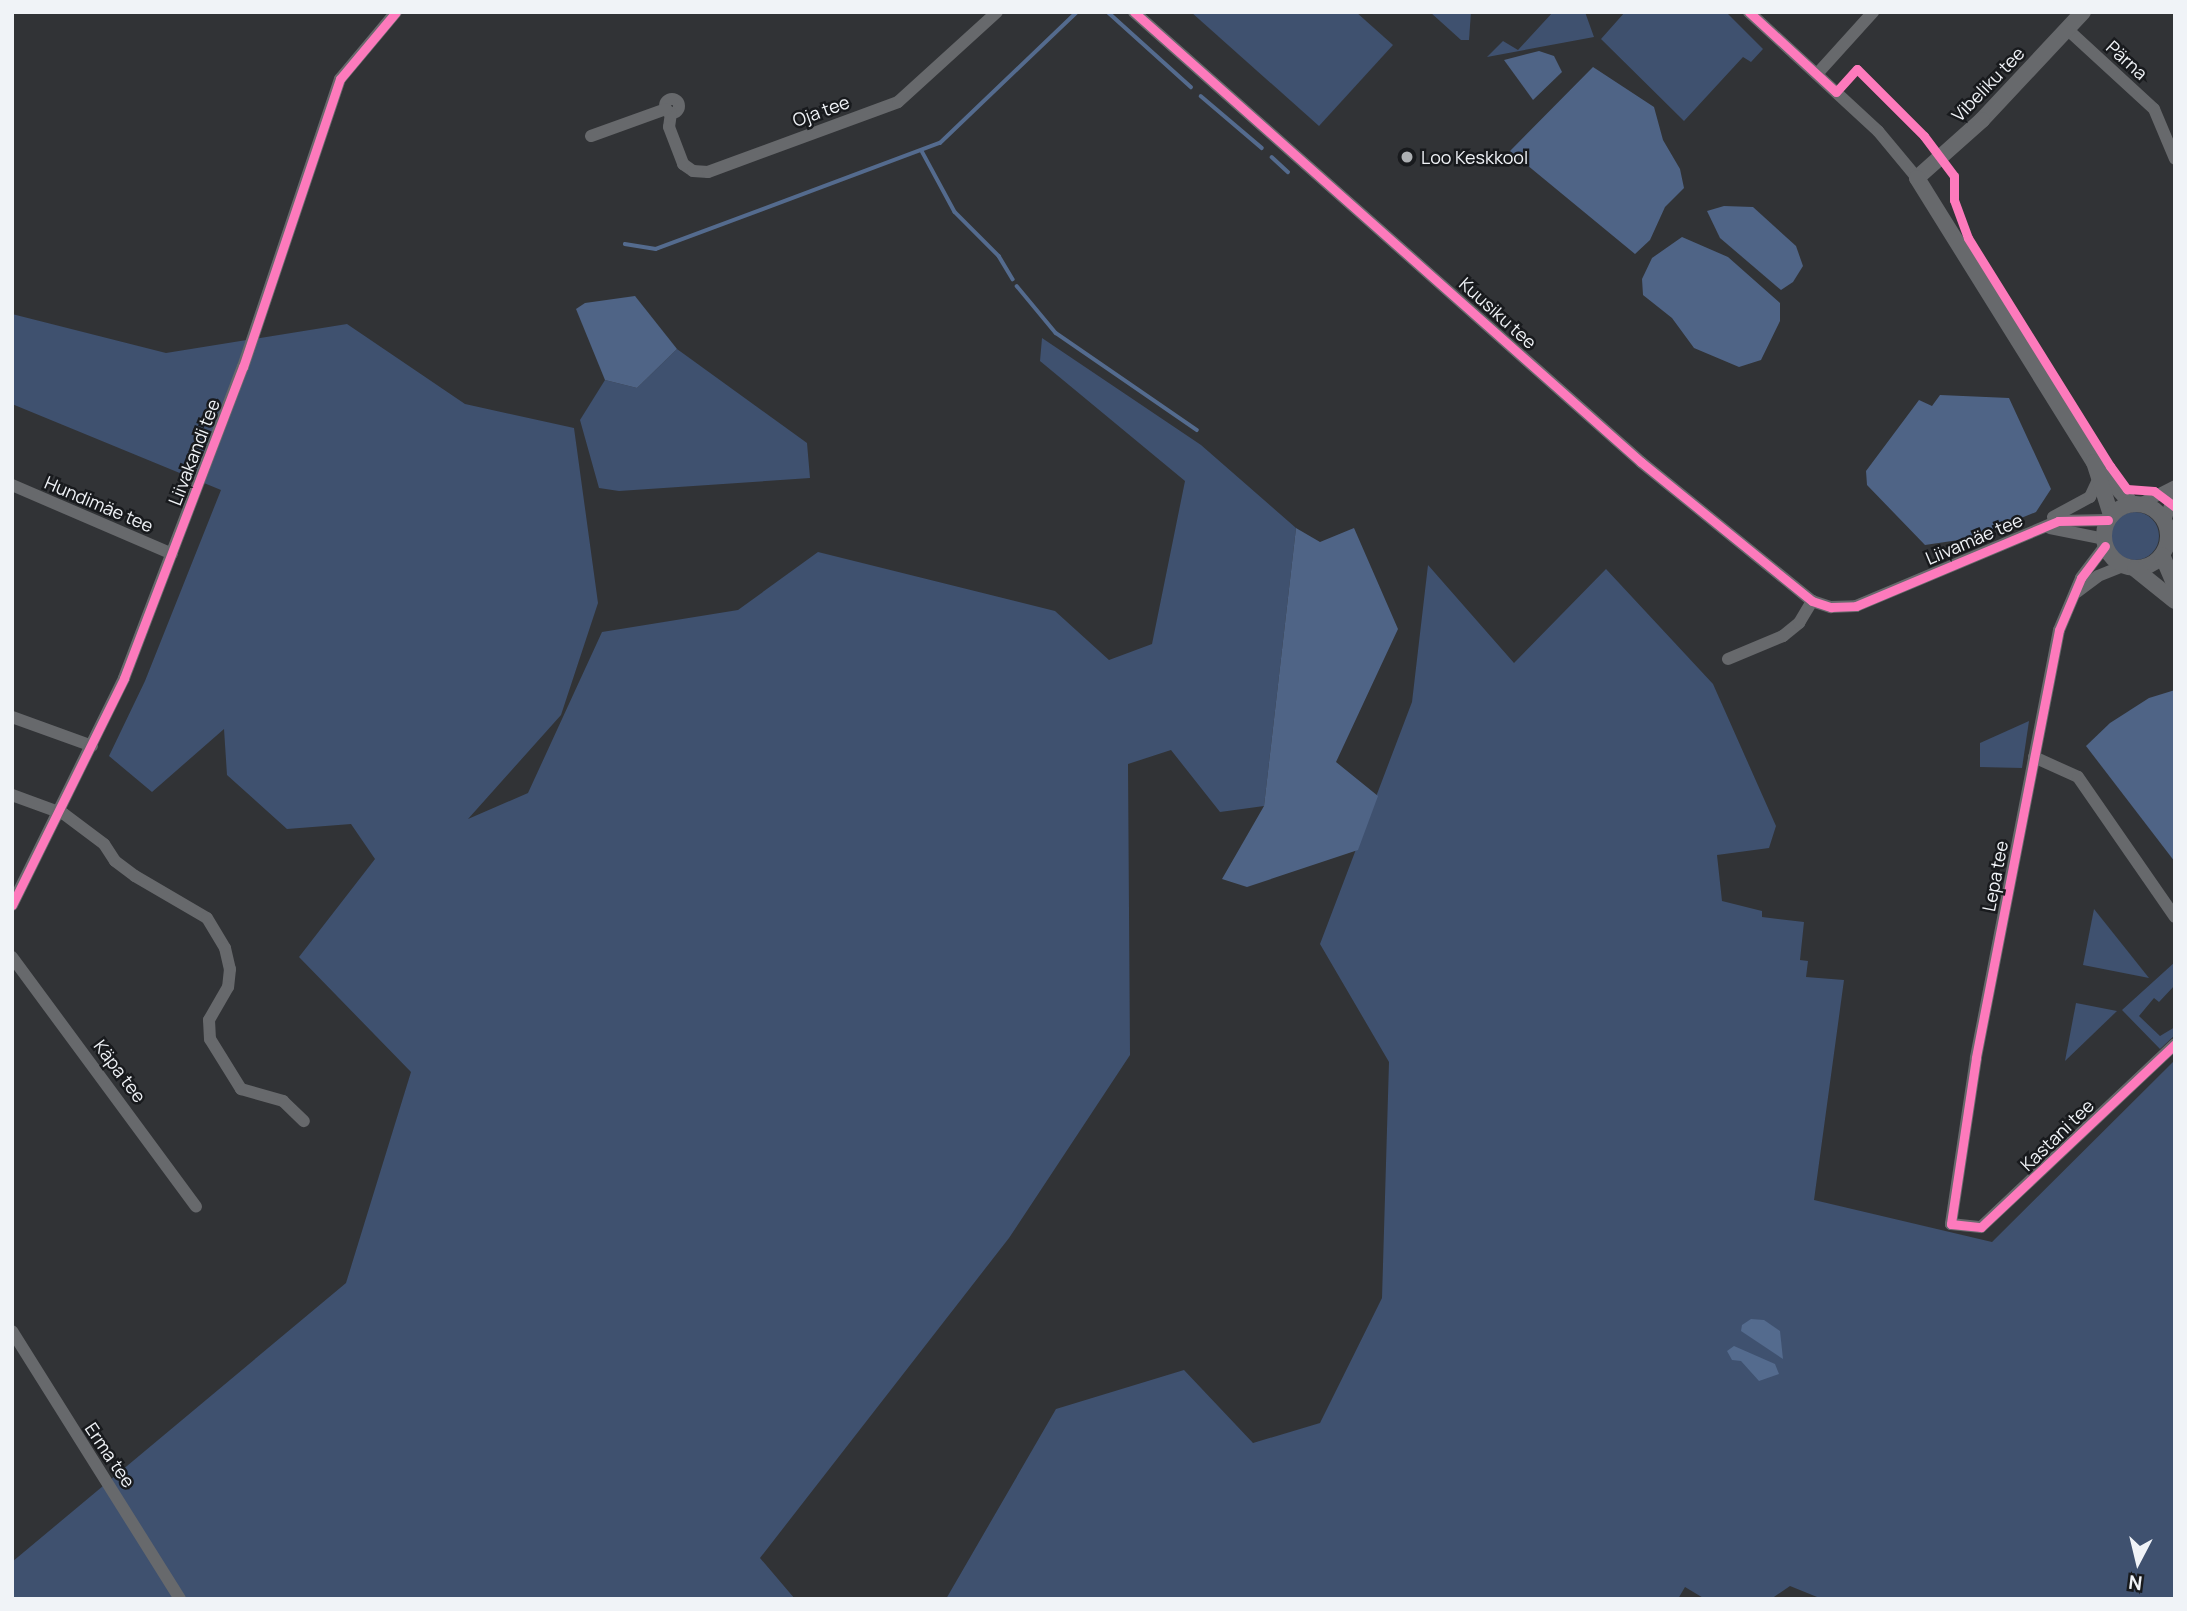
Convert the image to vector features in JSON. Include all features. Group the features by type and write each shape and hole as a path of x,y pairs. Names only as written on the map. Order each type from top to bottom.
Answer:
{"street":[{"name":"Liivakandi tee","path":"12,905 124,678 243,367 340,79 396,12"},
{"name":"Oja tee","path":"591,136 668,111 669,127 683,164 693,171 708,172 898,102 997,12"},
{"name":"Kuusiku tee","path":"1134,12 1641,462 1812,601"},
{"path":"1749,12 1878,131 1917,178 2094,462 2136,504 2165,521"},
{"path":"1817,74 1873,12"},
{"name":"Vibeliku tee","path":"1917,178 1982,120 2083,12"},
{"name":"Pärna","path":"2067,29 2154,109 2175,159"},
{"path":"2094,462 2110,517 2104,542 2129,567 2175,601"},
{"path":"2039,528 2090,497 2098,480"},
{"name":"Hundimäe tee","path":"12,485 172,554"},
{"path":"2110,517 2175,486"},
{"path":"2074,594 2098,576 2129,567 2150,565 2162,555 2168,535 2165,521 2175,491"},
{"name":"Liivamäe tee","path":"1812,601 1831,607 1856,606 2039,528 2068,519 2110,517"},
{"name":"Liivamäe tee","path":"2039,528 2070,529 2104,542"},
{"name":"Lepa tee","path":"1951,1224 1976,1058 2059,630 2074,594 2104,542"},
{"path":"2162,555 2175,586"},
{"path":"1728,659 1793,629 1812,601"},
{"path":"12,717 92,746"},
{"path":"2034,757 2078,777 2175,917"},
{"path":"12,795 60,812 104,844 115,861 135,876 207,918 217,930 230,969 228,987 209,1020 210,1039 241,1089 283,1101 304,1121"},
{"name":"Käpa tee","path":"12,957 196,1207"},
{"name":"Kastani tee","path":"1951,1224 1982,1227 2175,1044"},
{"name":"Erma tee","path":"12,1331 180,1599"}],"shaded area":[{"path":"1191,12 1356,12 1393,45 1319,126"},
{"path":"1430,12 1471,12 1469,40 1461,40"},
{"path":"1553,12 1585,12 1594,37 1487,57 1503,41 1518,50"},
{"path":"1625,12 1726,12 1763,49 1751,62 1743,57 1684,121 1601,39"},
{"path":"1539,51 1554,56 1562,72 1533,100 1504,60"},
{"path":"1593,67 1654,107 1663,140 1680,169 1684,188 1665,207 1650,240 1635,254 1510,151"},
{"path":"1724,206 1753,207 1796,246 1803,266 1793,282 1781,290 1720,238 1707,211"},
{"path":"1682,237 1728,257 1780,303 1780,321 1761,360 1739,367 1694,348 1672,318 1643,295 1642,279 1652,258"},
{"path":"635,296 677,349 637,388 605,380 576,309 585,303"},
{"path":"12,314 166,353 347,324 465,404 574,428 598,603 561,715 468,819 528,793 602,632 738,610 818,552 1055,611 1109,660 1152,644 1185,481 1040,361 1042,338 1201,445 1296,528 1264,806 1220,812 1171,750 1128,764 1130,1055 1009,1238 760,1558 795,1599 12,1599 12,1562 346,1283 411,1072 299,957 375,859 351,824 287,829 227,775 224,729 152,792 109,756 145,681 221,490 12,404"},
{"path":"677,349 807,443 810,478 619,491 599,488 580,420 605,380 637,388"},
{"path":"1940,395 2009,398 2051,489 2036,512 1972,538 1925,545 1867,485 1866,471 1919,400 1932,406"},
{"path":"2135,512 2152,519 2159,536 2152,553 2135,560 2118,553 2111,536 2118,519"},
{"path":"1296,528 1320,542 1354,528 1398,629 1336,762 1378,796 1358,850 1247,887 1222,879 1264,806"},
{"path":"1428,565 1514,663 1606,569 1713,684 1776,826 1769,848 1717,855 1722,901 1762,911 1762,917 1804,922 1800,960 1808,961 1806,977 1844,980 1814,1200 1992,1242 2175,1060 2175,1599 1822,1599 1790,1586 1771,1599 1705,1599 1685,1587 1678,1599 946,1599 1056,1409 1184,1370 1253,1443 1320,1423 1382,1298 1389,1062 1320,944 1412,702"},
{"path":"2175,690 2175,862 2086,746 2110,723 2149,698"},
{"path":"2029,721 2022,768 1980,767 1980,743"},
{"path":"2094,909 2149,978 2083,965"},
{"path":"2175,962 2175,985 2159,1002 2154,998 2139,1016 2160,1036 2175,1027 2175,1035 2160,1049 2122,1010"},
{"path":"2076,1003 2117,1011 2065,1061"},
{"path":"1751,1319 1764,1320 1780,1331 1783,1359 1741,1331 1742,1325"},
{"path":"1734,1346 1775,1364 1779,1374 1759,1381 1741,1361 1732,1360 1727,1351"}],"waterway":[{"path":"625,244 656,249 940,143 1077,12"},
{"path":"1108,12 1191,87"},
{"path":"1201,96 1262,148"},
{"path":"922,151 955,212 999,256 1013,279"},
{"path":"1272,157 1288,172"},
{"path":"1017,286 1056,333 1197,430"}],"cycle path":[{"path":"12,905 124,678 243,367 340,79 396,12"},
{"path":"1134,12 1641,462 1812,601 1831,607 1856,606 2058,521 2108,520"},
{"path":"1749,12 1836,92 1857,69 1924,136 1954,176 1954,200 1968,238 2110,466 2127,489 2154,491 2175,507"},
{"path":"2105,546 2081,578 2059,630 1976,1058 1951,1224 1981,1227 2175,1044"}],"place":[{"name":"Loo Keskkool","path":"1407,157"}]}
